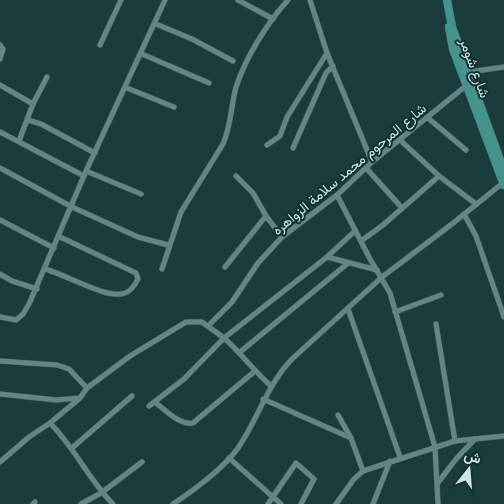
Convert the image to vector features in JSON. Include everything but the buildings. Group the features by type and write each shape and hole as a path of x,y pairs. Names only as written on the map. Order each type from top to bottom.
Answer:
{"main road":[{"name":"شارع شومر","path":"447,0 450,39 504,171"},
{"name":"شارع شومر","path":"449,15 469,72 470,84 504,183"}],"street":[{"path":"100,44 121,0"},
{"path":"0,317 16,320 23,314 37,289 85,173 127,88 166,0"},
{"path":"238,0 273,19"},
{"path":"162,270 168,244 181,212 223,144 239,80 273,19 288,0"},
{"path":"310,0 328,53 372,162"},
{"path":"156,24 192,39 233,61"},
{"path":"0,45 3,49 0,58"},
{"path":"267,145 280,136 287,116 328,53"},
{"path":"142,54 209,83"},
{"path":"293,148 326,73 334,66"},
{"path":"469,72 504,67"},
{"path":"19,141 33,104 47,77"},
{"name":"شارع المرحوم محمد سلامة الزواهره","path":"209,325 237,297 258,263 282,237 337,195 367,169 372,162 470,84"},
{"path":"0,85 33,104"},
{"path":"127,88 174,108"},
{"path":"428,118 466,150"},
{"path":"28,120 41,124 95,153"},
{"path":"0,132 85,173 141,194"},
{"path":"400,140 439,176 476,204"},
{"path":"0,168 72,207 138,237 168,244"},
{"path":"367,169 402,208"},
{"path":"236,176 253,193 266,216 282,237"},
{"path":"361,241 439,176"},
{"path":"173,504 181,502 229,458 246,436 271,386 292,359 382,277 504,183"},
{"path":"337,195 390,293 435,446 438,504"},
{"path":"464,214 476,236 504,317"},
{"path":"225,267 266,216"},
{"path":"0,220 54,248"},
{"path":"149,406 156,403 196,368 224,338 327,257 356,231"},
{"path":"45,270 110,294 124,294 134,286 138,279 136,272 60,237"},
{"path":"327,257 347,264 377,270"},
{"path":"240,352 347,264"},
{"path":"0,274 12,281 37,289"},
{"path":"395,312 441,295"},
{"path":"348,309 400,457"},
{"path":"1,459 50,423 80,398 87,388 130,356 186,322 202,322 209,325 240,352 255,372 271,386"},
{"path":"436,324 455,441"},
{"path":"0,360 57,365 68,369 87,388"},
{"path":"156,403 174,417 188,423 193,423 255,372"},
{"path":"0,394 56,400 80,398"},
{"path":"72,448 132,396"},
{"path":"263,399 351,438"},
{"path":"338,415 351,438 363,471"},
{"path":"50,423 91,474 101,493 114,504"},
{"path":"336,504 354,479 363,471 390,460 455,441 504,436"},
{"path":"437,484 456,459 475,439"},
{"path":"229,458 281,504"},
{"path":"372,504 390,460"},
{"path":"81,504 101,493 142,462"},
{"path":"268,504 296,463 314,479 301,504"}]}
